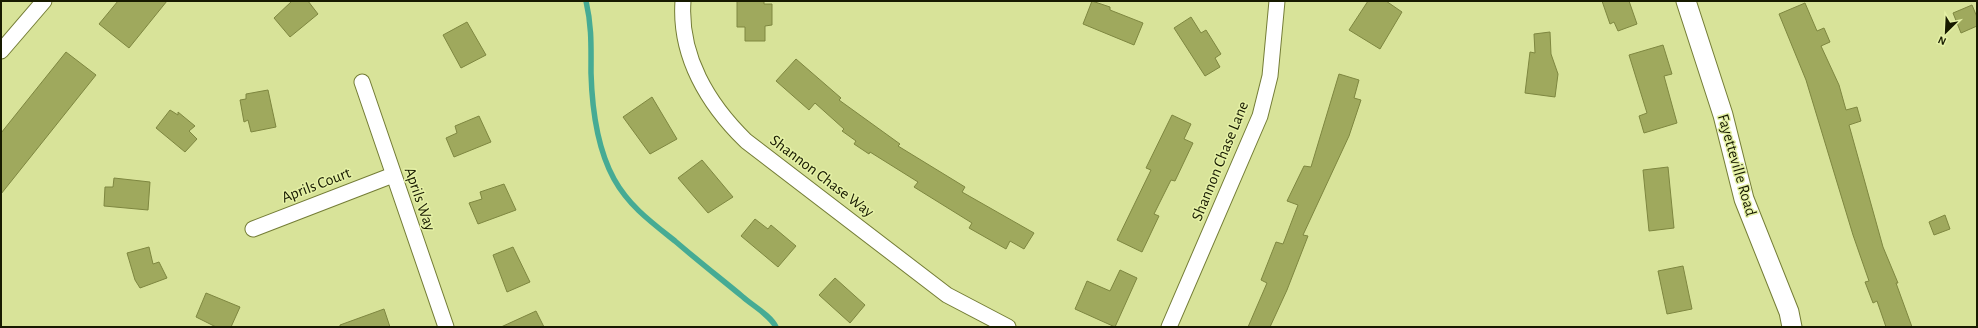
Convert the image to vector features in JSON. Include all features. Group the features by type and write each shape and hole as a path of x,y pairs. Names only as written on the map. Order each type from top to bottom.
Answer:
{"street":[{"path":"1,50 44,1"},
{"name":"Shannon Chase Way","path":"683,1 686,42 694,70 710,100 726,122 746,141 947,295 1008,327"},
{"name":"Shannon Chase Lane","path":"1169,327 1260,116 1270,76 1276,1"},
{"name":"Fayetteville Road","path":"1686,1 1724,115 1744,199 1789,312 1792,327"},
{"name":"Aprils Way","path":"362,82 392,175 446,327"},
{"name":"Aprils Court","path":"253,229 392,175"}],"building":[{"path":"118,1 167,1 129,48 99,24"},
{"path":"292,1 308,1 318,14 290,37 274,18"},
{"path":"737,1 764,1 764,4 772,4 772,25 765,26 765,41 745,41 745,27 737,27"},
{"path":"1092,1 1110,7 1110,10 1143,23 1134,45 1083,24"},
{"path":"1368,1 1386,1 1402,12 1380,49 1349,30"},
{"path":"1602,1 1629,1 1637,24 1618,31 1614,22 1610,24"},
{"path":"1805,3 1817,31 1824,28 1830,42 1821,46 1839,85 1846,110 1857,107 1861,121 1849,125 1883,247 1898,283 1896,283 1912,327 1886,327 1877,301 1873,303 1865,282 1869,281 1853,235 1806,80 1779,14"},
{"path":"1972,5 1977,17 1977,26 1961,33 1953,13"},
{"path":"1191,17 1201,33 1206,30 1221,54 1215,58 1220,67 1205,76 1174,28"},
{"path":"467,22 486,55 461,68 443,35"},
{"path":"1550,32 1551,54 1558,74 1555,97 1525,93 1530,52 1535,53 1534,34"},
{"path":"1663,45 1672,74 1664,76 1677,123 1644,133 1639,116 1647,113 1629,55"},
{"path":"66,52 96,75 1,194 1,133"},
{"path":"796,59 841,98 839,100 900,144 898,146 965,187 962,192 1034,233 1024,249 1010,241 1006,249 969,228 972,223 914,187 918,182 870,152 869,154 854,144 856,141 842,131 844,129 815,103 809,110 776,81"},
{"path":"1339,74 1359,80 1354,98 1361,100 1349,136 1303,235 1308,236 1287,290 1270,327 1248,327 1267,283 1261,280 1276,242 1283,244 1298,205 1287,201 1304,166 1311,167"},
{"path":"268,90 276,127 251,132 248,120 244,122 240,100 246,99 246,94"},
{"path":"652,97 677,139 650,154 623,117"},
{"path":"170,110 178,115 178,112 195,126 189,131 197,139 185,152 156,128"},
{"path":"1172,115 1191,124 1184,139 1193,143 1175,181 1171,180 1154,214 1159,216 1142,252 1117,240 1151,170 1146,168"},
{"path":"479,116 491,142 454,157 446,138 457,133 455,126"},
{"path":"702,160 733,197 708,213 678,178"},
{"path":"1668,167 1674,228 1649,231 1643,170"},
{"path":"114,178 150,182 148,210 104,206 105,187 113,187"},
{"path":"504,184 516,210 478,224 469,203 482,199 480,192"},
{"path":"1945,215 1950,229 1934,235 1929,222"},
{"path":"755,219 768,229 771,225 796,246 778,267 741,236"},
{"path":"149,247 153,264 159,262 167,278 140,288 135,280 127,253"},
{"path":"513,247 530,282 507,292 493,255"},
{"path":"1683,266 1692,309 1667,314 1658,271"},
{"path":"1120,270 1137,278 1115,327 1075,309 1087,281 1110,291"},
{"path":"835,278 865,305 850,323 819,295"},
{"path":"206,293 240,307 231,327 216,327 196,317"},
{"path":"384,309 390,327 340,327 340,325"},
{"path":"536,311 544,327 501,327"}],"waterway":[{"path":"586,1 590,28 591,73 596,128 603,154 614,179 626,197 641,213 766,315 776,327"}]}
